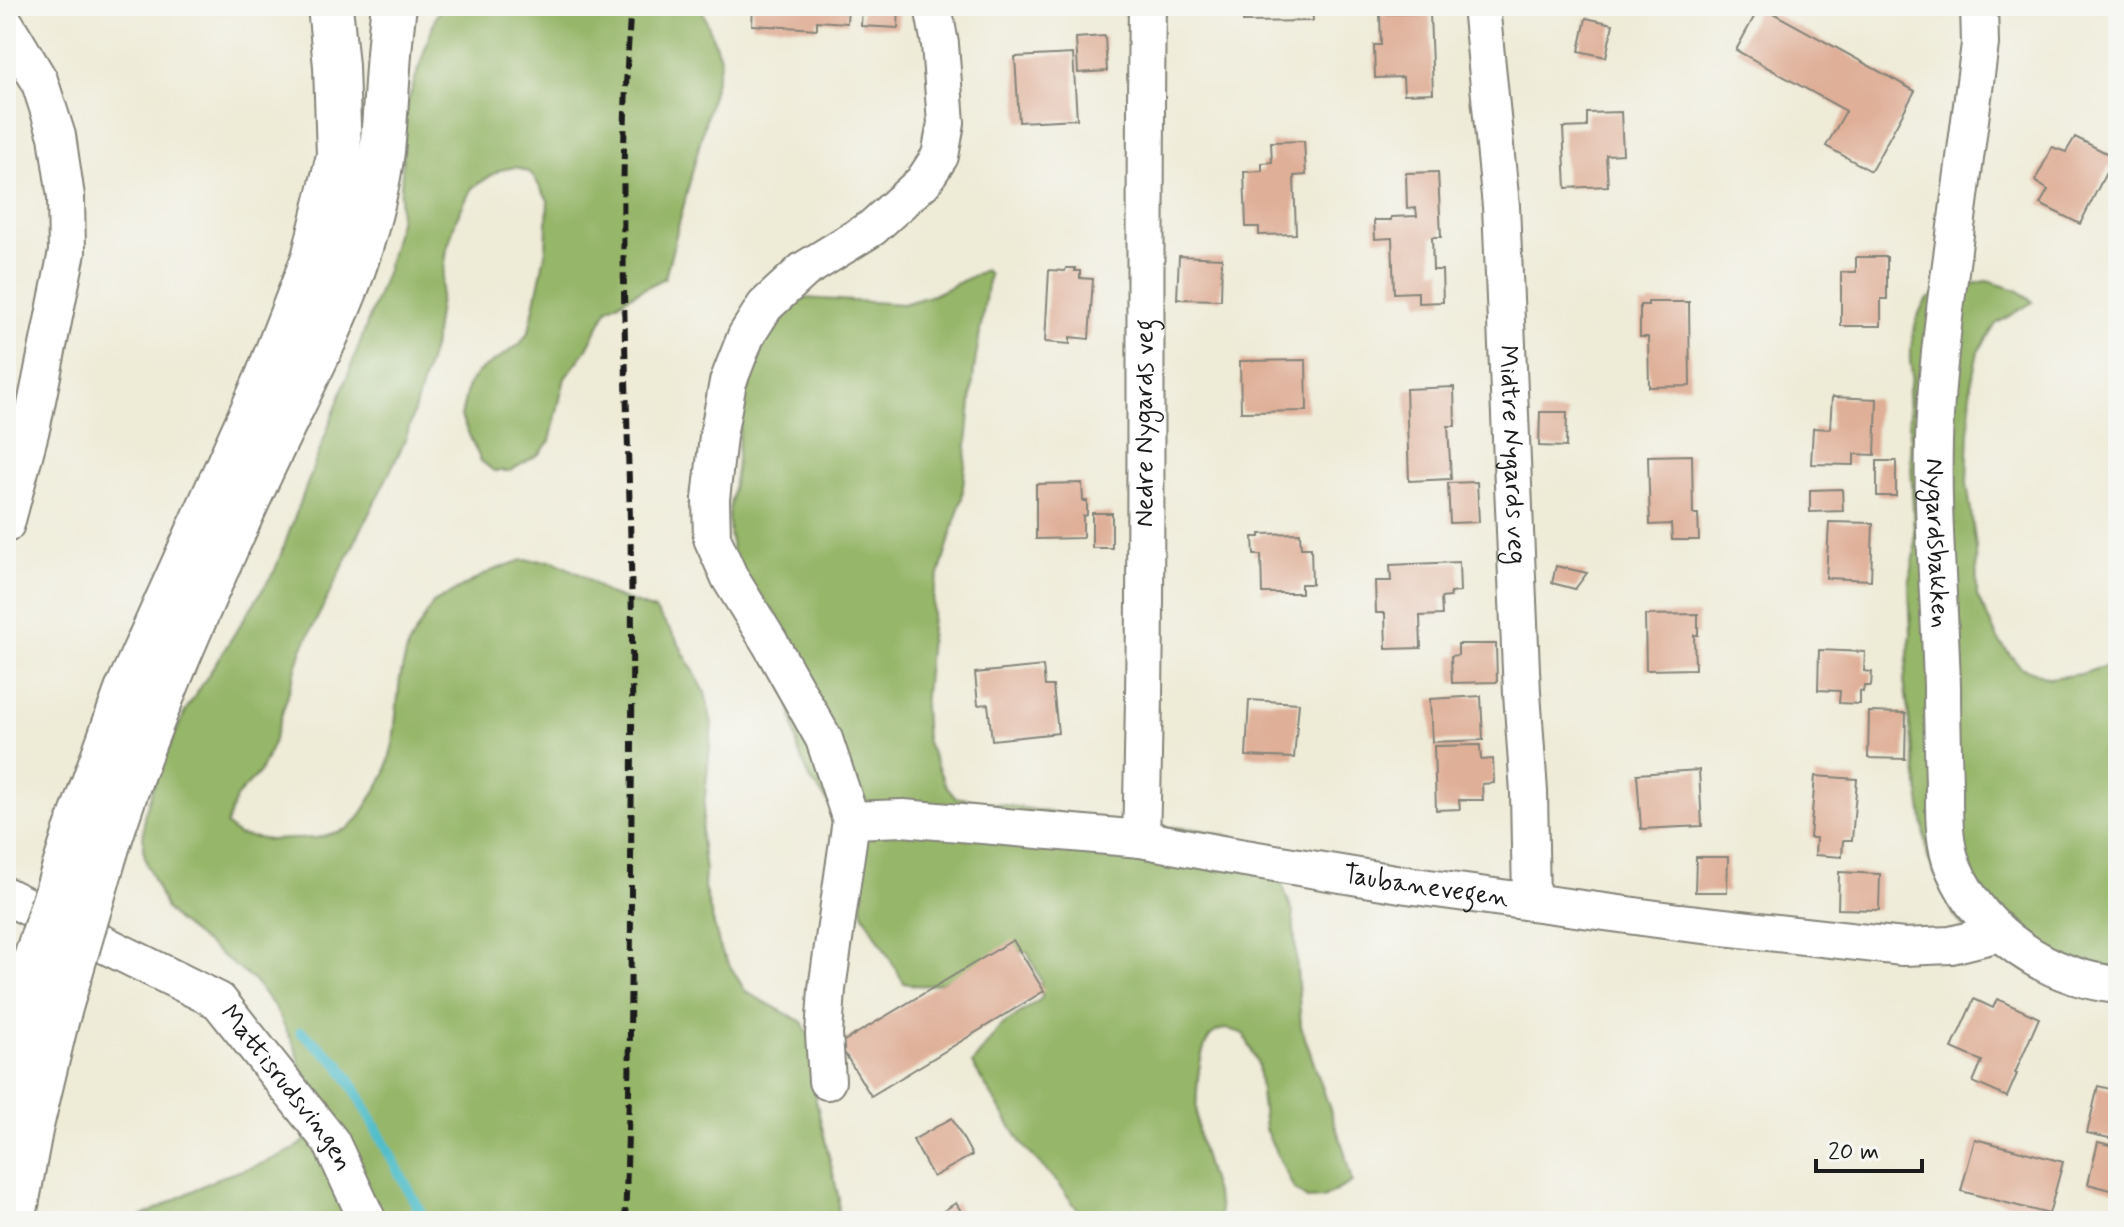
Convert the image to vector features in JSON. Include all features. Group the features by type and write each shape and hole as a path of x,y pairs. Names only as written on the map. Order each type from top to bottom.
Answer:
{"highway":[{"path":"6,1082 39,1012 90,844 127,691 267,379 314,258 339,156 330,6"},
{"path":"90,844 118,812 183,642 351,274 368,216 381,154 394,6"},
{"path":"13,1221 30,1130 39,1012"}],"street":[{"path":"827,1081 824,1034 827,989 851,820 824,739 730,578 712,538 711,499 728,382 746,336 765,306 804,270 872,228 923,182 940,156 946,123 940,44 933,6"},
{"name":"Nedre Nygards veg","path":"1141,839 1145,709 1147,6"},
{"name":"Midtre Nygards veg","path":"1481,6 1501,206 1529,792 1531,902"},
{"name":"Nygardsbakken","path":"1979,6 1980,44 1941,338 1935,419 1935,537 1944,823 1952,866 1971,902 1999,933 2028,955 2058,971 2096,983 2118,985"},
{"path":"6,25 39,80 57,136 66,197 67,252 19,418 6,524"},
{"name":"Taubanevegen","path":"851,820 903,818 1141,839 1348,875 1531,902 1903,947 1951,945 1999,933"},
{"name":"Mattisrudsvingen","path":"6,896 219,1001 331,1142 368,1221"}],"green space":[{"path":"443,6 701,6 721,60 665,278 608,308 585,352 565,378 550,441 539,454 510,471 494,471 481,461 461,417 468,385 478,372 520,344 529,331 546,250 548,200 531,173 516,167 500,170 472,188 457,217 447,249 433,348 405,441 302,649 273,743 260,772 237,796 226,825 238,835 269,840 317,838 347,829 359,818 385,775 393,744 400,678 408,646 433,603 491,571 522,560 553,561 582,575 608,594 655,610 674,635 705,692 712,724 701,839 704,887 721,951 746,992 802,1022 817,1052 816,1101 839,1199 838,1221 133,1221 218,1178 293,1150 304,1142 312,1112 296,1049 274,1006 253,980 166,909 143,849 144,816 159,769 186,710 275,570 387,270 399,221 406,107 436,16"},
{"path":"985,270 989,274 974,370 962,498 934,592 924,707 926,740 945,784 955,797 1115,823 1197,829 1277,849 1281,881 1293,913 1301,1026 1352,1182 1323,1198 1307,1199 1294,1189 1265,1129 1258,1064 1244,1034 1225,1029 1214,1033 1203,1050 1197,1093 1198,1130 1220,1209 1218,1221 1086,1221 1058,1183 1023,1146 972,1064 1001,1026 1042,998 1041,981 1028,952 1009,951 946,981 919,985 904,983 863,913 855,847 841,818 810,779 798,750 790,703 734,567 728,518 742,405 775,312 804,298 903,304 933,295"},
{"path":"1987,281 2017,290 2033,302 1996,324 1978,352 1971,384 1967,483 1976,547 1977,596 1999,641 2020,667 2050,678 2081,674 2118,662 2118,998 2088,994 1984,952 1954,915 1928,858 1904,681 1911,634 1909,585 1915,553 1908,390 1912,375 1910,354 1917,318 1927,300 1947,290"}],"building":[{"path":"753,6 848,6 847,23 817,21 817,29 752,25"},
{"path":"862,6 899,6 898,28 861,26"},
{"path":"1243,6 1312,6 1313,21 1243,22"},
{"path":"1760,6 1915,91 1871,171 1826,146 1846,111 1736,50"},
{"path":"1430,13 1433,93 1404,94 1403,77 1375,78 1374,45 1381,45 1380,14"},
{"path":"1586,18 1613,24 1606,57 1579,51"},
{"path":"1105,36 1107,71 1078,73 1076,38"},
{"path":"1073,54 1077,119 1019,122 1015,57"},
{"path":"1621,112 1623,154 1606,155 1608,186 1566,188 1563,128 1587,127 1587,113"},
{"path":"2075,137 2114,157 2080,224 2040,204 2048,190 2035,181 2052,147 2066,152"},
{"path":"1304,141 1306,175 1294,176 1296,234 1259,235 1259,227 1246,227 1244,172 1262,171 1262,163 1272,162 1271,142"},
{"path":"1438,172 1441,237 1432,237 1433,270 1442,270 1443,302 1418,303 1418,292 1394,293 1392,238 1375,239 1374,220 1417,216 1416,208 1407,209 1406,173"},
{"path":"1179,256 1222,258 1221,300 1177,299"},
{"path":"1856,257 1887,257 1887,299 1881,299 1881,326 1841,326 1841,272 1856,272"},
{"path":"1066,268 1080,271 1080,278 1093,279 1089,339 1070,337 1070,344 1045,342 1049,270 1065,271"},
{"path":"1648,302 1689,302 1690,386 1649,387 1648,337 1640,337 1640,305 1648,305"},
{"path":"1306,360 1307,411 1241,412 1240,361"},
{"path":"1454,387 1455,426 1448,426 1451,479 1409,481 1406,389"},
{"path":"1832,397 1877,399 1875,455 1854,454 1854,465 1811,464 1813,428 1830,429"},
{"path":"1540,412 1567,412 1566,447 1539,446"},
{"path":"1692,455 1693,514 1698,514 1699,540 1672,540 1671,524 1650,525 1648,456"},
{"path":"1877,461 1896,461 1896,496 1877,496"},
{"path":"1477,482 1479,522 1450,523 1448,483"},
{"path":"1082,483 1083,501 1087,501 1083,538 1036,539 1036,484"},
{"path":"1842,489 1843,511 1810,512 1810,490"},
{"path":"1092,513 1112,513 1112,548 1092,548"},
{"path":"1829,522 1873,523 1871,580 1826,578"},
{"path":"1300,533 1301,548 1311,548 1312,584 1301,584 1301,593 1262,593 1261,555 1254,555 1253,537"},
{"path":"1459,562 1460,592 1441,598 1442,615 1420,616 1421,648 1386,649 1385,613 1376,613 1375,581 1391,581 1390,565"},
{"path":"1556,566 1587,573 1575,589 1552,583"},
{"path":"1698,614 1698,635 1694,635 1695,669 1646,670 1645,615"},
{"path":"1458,644 1496,644 1497,682 1452,683 1451,656 1458,655"},
{"path":"1819,650 1865,652 1864,671 1872,672 1871,686 1864,686 1863,692 1860,691 1860,704 1839,703 1840,691 1818,690"},
{"path":"1043,666 1045,686 1053,686 1058,733 992,740 988,704 978,705 975,673"},
{"path":"1481,696 1483,740 1432,742 1430,699"},
{"path":"1249,700 1299,703 1294,758 1246,756"},
{"path":"1869,712 1906,713 1905,759 1868,758"},
{"path":"1480,745 1481,760 1493,759 1494,783 1482,784 1483,800 1459,800 1460,809 1436,810 1434,746"},
{"path":"1699,770 1702,826 1641,829 1637,774"},
{"path":"1815,776 1857,779 1852,840 1843,840 1842,857 1815,855 1816,838 1810,838"},
{"path":"1696,857 1728,857 1727,892 1695,892"},
{"path":"1839,872 1880,874 1879,910 1838,909"},
{"path":"1013,940 1044,991 871,1096 839,1044"},
{"path":"1974,999 1993,1008 1997,999 2039,1018 2007,1097 1973,1082 1982,1061 1952,1048"},
{"path":"2098,1086 2118,1091 2118,1140 2087,1133"},
{"path":"952,1118 972,1155 933,1177 913,1140"},
{"path":"1975,1139 2063,1162 2049,1214 1961,1191"},
{"path":"2098,1142 2118,1147 2118,1192 2088,1184"},
{"path":"956,1203 967,1221 936,1221 934,1217"}],"waterway":[{"path":"301,1032 339,1064 425,1221"}],"railway":[{"path":"625,1221 630,1041 632,674 623,214 631,6"}]}
